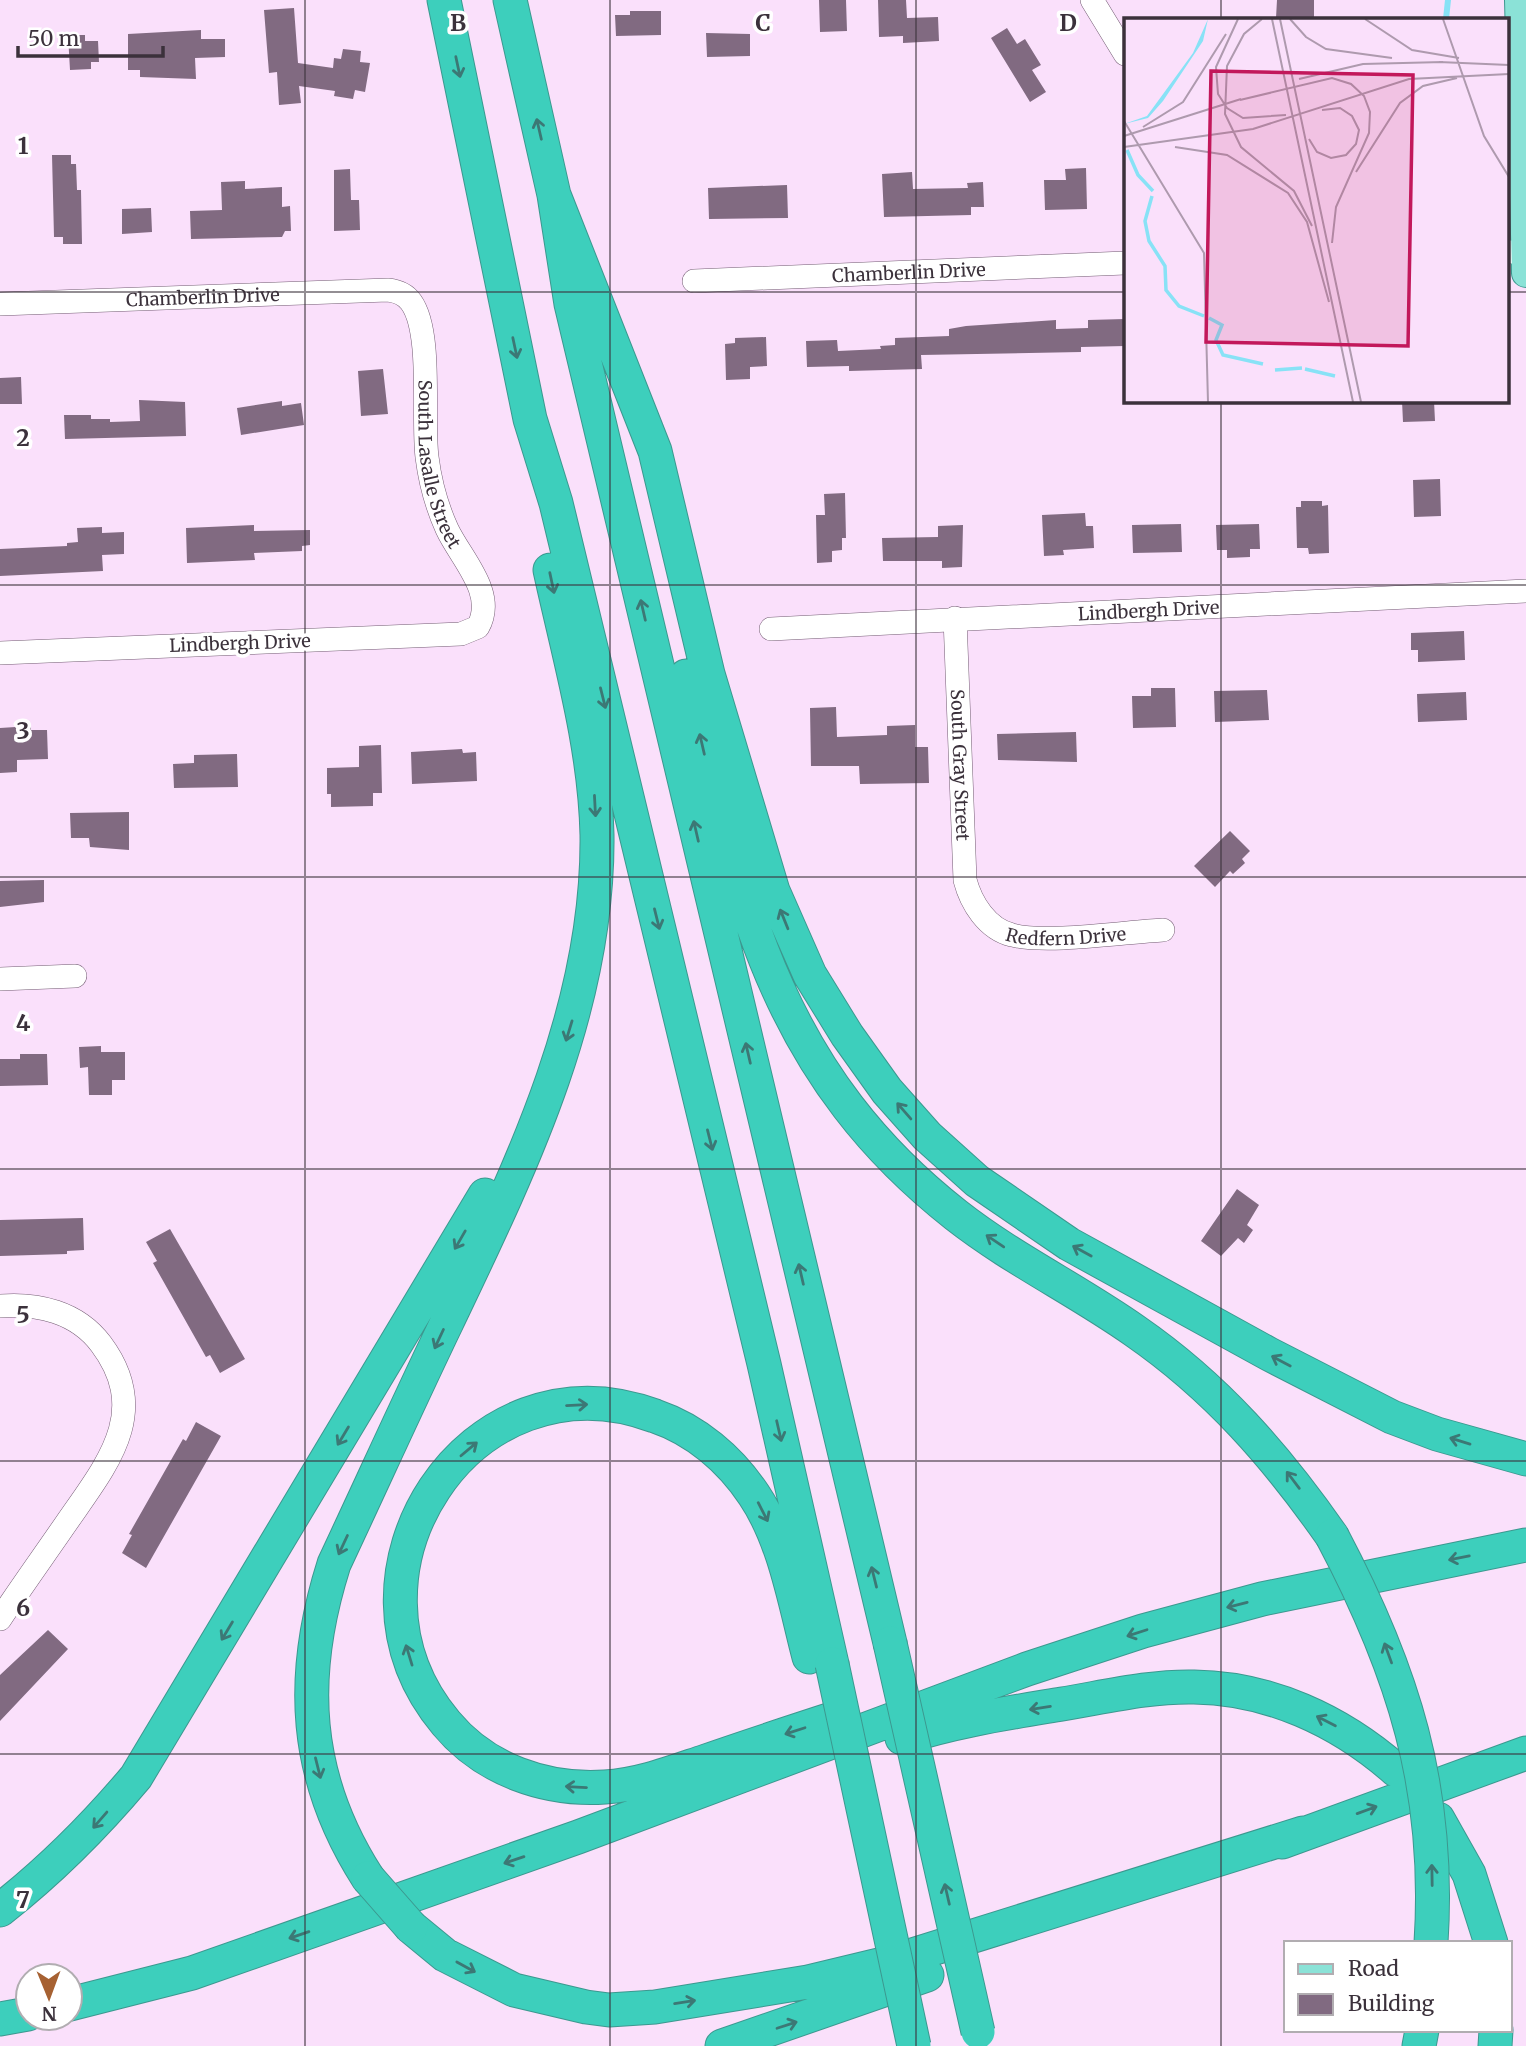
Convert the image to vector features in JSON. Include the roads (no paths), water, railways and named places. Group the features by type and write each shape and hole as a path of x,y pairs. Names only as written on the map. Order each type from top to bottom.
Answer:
{"highway":[{"path":"444,0 530,419 556,503 764,1364 822,1667"},
{"path":"510,0 554,195 571,304 890,1643 980,2039"},
{"path":"554,195 655,451 708,674 773,891 796,950 816,985 887,1091 927,1136 977,1181 1069,1244 1269,1354 1392,1417 1437,1434 1526,1459"},
{"path":"613,343 637,468 739,891 779,994 821,1071 847,1108 885,1150 957,1215 1135,1331 1226,1403 1291,1476 1332,1535 1375,1618 1412,1726 1429,1812 1431,1941"},
{"path":"530,419 536,509 592,767 597,836 593,906 584,975 554,1075 489,1234 340,1552 323,1599 312,1663 314,1751 334,1815 368,1878 411,1927 445,1955 514,1990 609,2010 655,2007 808,1982 887,1963 1303,1833"},
{"path":"0,1910 45,1874 93,1828 136,1777 435,1283 554,1075"},
{"path":"914,2046 844,1721 822,1667 777,1544 755,1496 714,1449 672,1422 641,1411 609,1405 559,1406 527,1414 497,1429 469,1448 446,1470 428,1497 408,1544 401,1575 402,1625 411,1661 429,1700 450,1728 476,1751 511,1772 549,1784 607,1787 648,1780 860,1710 1027,1669"},
{"path":"84,2000 192,1973 578,1837 1027,1669 1143,1630 1262,1599 1526,1545"},
{"path":"578,1837 783,1779 956,1722 1177,1687 1227,1689 1278,1701 1343,1730 1395,1770 1438,1819 1469,1874 1489,1941"},
{"path":"722,2046 978,1957 1303,1833 1526,1753"}],"main road":[{"path":"1519,0 1526,273"}],"street":[{"path":"1092,0 1124,52"},
{"name":"Chamberlin Drive","path":"694,281 1124,263"},
{"name":"Chamberlin Drive","path":"0,304 388,290 406,297"},
{"name":"South Lasalle Street","path":"406,297 414,307 421,339 425,438 432,481 447,528 480,587 485,612 478,626"},
{"name":"Lindbergh Drive","path":"771,629 1526,590"},
{"name":"South Gray Street","path":"955,618 965,880 970,899 977,910"},
{"name":"Lindbergh Drive","path":"0,653 461,634 478,626"},
{"name":"Redfern Drive","path":"977,910 1010,935 1038,937 1163,930"},
{"path":"0,979 75,976"},
{"path":"0,1306 36,1306 61,1313 79,1323 99,1342 117,1372 123,1400 120,1435 105,1467 0,1619"}],"waterway":[{"path":"1446,18 1448,0"}]}
